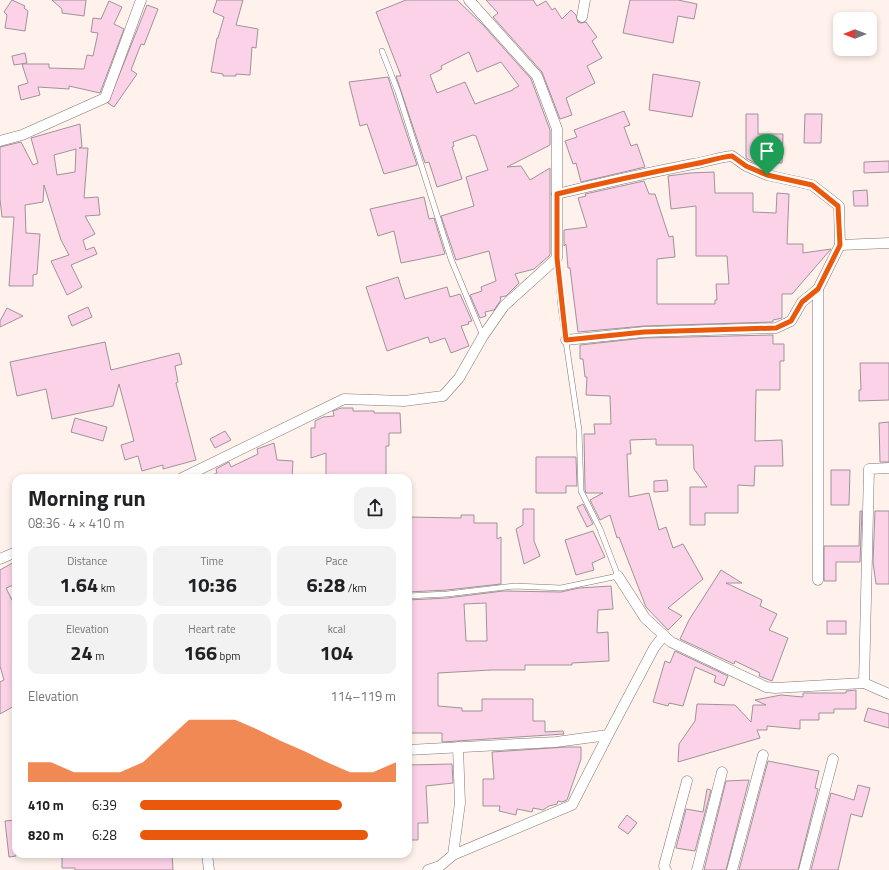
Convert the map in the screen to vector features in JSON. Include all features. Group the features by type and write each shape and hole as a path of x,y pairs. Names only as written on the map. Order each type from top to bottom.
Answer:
{"street":[{"path":"0,141 22,135 105,98 141,0"},
{"path":"190,474 344,399 404,401 443,396 460,378 483,336 504,306 557,258 557,129 537,76 469,0"},
{"path":"582,17 586,0"},
{"path":"557,194 634,176 707,162 719,157 732,156 746,166 767,175 812,185 838,206 840,245 818,289 802,302 791,321 776,328 644,332 566,340"},
{"path":"840,245 889,243"},
{"path":"818,289 818,580"},
{"path":"864,683 870,469 889,468"},
{"path":"0,559 12,554"},
{"path":"618,576 646,618 672,642 766,687 775,688 864,683 889,694"},
{"path":"428,870 440,866 453,855 572,805 654,648 664,635"},
{"path":"412,750 556,742 608,735"},
{"path":"453,855 460,803 458,747"},
{"path":"732,870 764,755"},
{"path":"804,870 833,759"},
{"path":"697,870 722,772"},
{"path":"666,870 664,866 686,781"},
{"path":"207,858 208,870"}],"lane":[{"path":"382,51 398,92 451,259 483,336"},
{"path":"412,596 448,594 515,586 561,588 618,576 600,529 581,491 578,430 557,258"}],"building":[{"path":"12,0 25,6 24,8 28,11 25,31 5,28 7,15 4,12"},
{"path":"52,0 86,0 84,16 62,13 62,9"},
{"path":"217,0 243,0 236,25 258,29 256,48 252,47 250,75 236,74 236,76 223,76 223,74 211,72 217,38 224,17 213,12"},
{"path":"406,0 457,0 483,25 531,79 550,130 550,145 507,167 521,166 530,180 550,168 550,255 534,269 515,274 519,283 506,296 500,297 501,300 494,310 485,312 486,316 480,318 470,295 482,291 481,287 496,281 489,251 456,260 441,216 474,206 466,177 488,170 476,136 473,135 453,142 454,146 452,147 462,179 437,187 429,162 425,163 396,76 401,76 376,12","holes":["469,52 477,72 501,62 519,86 513,90 475,104 465,82 437,93 430,75 442,69 441,66"]},
{"path":"486,0 533,0 537,6 546,1 552,10 555,8 562,19 571,10 576,15 578,22 586,22 597,37 592,41 602,58 587,66 595,83 566,98 572,115 560,119 542,72 493,17 498,13"},
{"path":"630,0 678,0 697,4 694,19 678,16 673,43 623,33"},
{"path":"109,1 122,7 114,24 124,29 100,93 69,86 69,89 38,87 40,95 21,100 18,86 28,83 22,64 49,64 49,68 84,69 87,55 93,56 98,33 91,32 93,18 101,19"},
{"path":"147,5 158,9 144,45 141,44 131,70 137,74 114,107 108,103"},
{"path":"25,53 27,63 14,65 12,56"},
{"path":"653,74 700,82 692,117 649,110"},
{"path":"388,77 417,165 384,174 367,124 360,126 349,82"},
{"path":"624,111 630,125 624,127 631,146 637,144 645,167 581,182 576,163 573,164 565,141 577,137 574,130"},
{"path":"746,114 758,114 758,134 783,134 782,163 755,163 746,158"},
{"path":"805,114 822,114 821,143 804,143"},
{"path":"80,124 82,147 79,148 88,148 84,198 98,197 100,215 85,216 95,234 83,240 86,250 94,247 97,254 71,265 82,287 67,295 51,261 69,255 61,240 44,185 43,202 25,205 26,233 40,234 37,274 33,275 33,286 9,286 14,217 2,217 0,199 0,147 21,142 33,165 38,163 31,138","holes":["76,149 75,172 57,175 54,155"]},
{"path":"889,161 889,172 864,173 864,162"},
{"path":"714,172 715,193 753,193 753,212 776,213 777,193 789,194 787,244 803,244 803,253 831,249 792,294 782,294 782,318 773,320 773,322 644,326 578,332 570,268 568,268 566,244 564,246 564,230 587,227 578,198 586,196 585,194 644,181 649,194 655,194 669,237 673,236 675,257 657,259 657,304 715,304 715,300 717,300 716,284 729,284 727,256 696,256 696,206 671,209 668,176"},
{"path":"867,190 868,206 854,206 853,191"},
{"path":"424,197 429,219 434,218 445,254 401,263 394,231 378,236 370,209"},
{"path":"398,277 405,299 447,287 450,297 460,294 472,321 468,322 469,324 461,326 469,346 451,353 445,338 430,343 428,337 387,351 366,287"},
{"path":"88,307 92,317 72,326 68,316"},
{"path":"7,308 23,316 0,327 0,321"},
{"path":"773,335 773,344 784,344 784,361 780,361 780,390 756,390 755,441 782,440 783,466 755,466 754,486 738,485 738,513 705,513 705,525 690,525 690,487 707,487 694,469 693,445 656,445 656,439 630,440 631,454 627,454 629,497 649,493 659,530 666,527 673,548 683,544 703,579 668,608 682,616 668,630 646,607 619,537 617,538 610,515 600,520 590,500 603,493 586,493 585,490 584,434 595,434 594,424 611,424 610,396 586,395 587,377 585,377 583,359 580,359 580,345 644,338"},
{"path":"105,342 111,370 179,353 182,364 175,366 178,382 176,383 196,460 163,469 163,465 142,471 138,456 125,460 121,445 134,441 119,384 113,406 52,419 46,389 17,396 10,362"},
{"path":"860,363 889,363 889,400 859,401 859,390 861,390"},
{"path":"341,408 353,408 353,411 400,413 401,433 389,433 389,446 386,446 386,474 326,474 326,453 311,458 311,428 315,428 315,421 323,417 334,416 333,411"},
{"path":"75,418 107,427 103,441 71,432"},
{"path":"889,422 889,462 880,462 879,423"},
{"path":"225,431 231,440 215,448 210,439"},
{"path":"274,443 277,460 293,461 292,474 215,474 217,473 216,469 229,462 231,467 258,454 257,449"},
{"path":"536,457 576,457 577,486 566,486 566,493 536,493"},
{"path":"831,470 850,470 849,505 831,505"},
{"path":"667,480 668,491 654,492 654,481"},
{"path":"583,504 593,524 587,527 577,507"},
{"path":"523,509 534,509 534,541 540,556 524,564 516,529 523,525"},
{"path":"860,511 862,511 860,562 836,562 836,581 824,581 824,546 859,546"},
{"path":"875,511 889,511 889,584 876,584 873,562"},
{"path":"461,515 474,515 474,523 497,523 497,539 501,537 501,584 447,590 412,592 412,517 461,518"},
{"path":"593,531 605,557 592,563 594,570 576,575 565,540"},
{"path":"12,563 12,586 6,588 12,600 12,707 0,714 0,682 4,680 0,666 0,570"},
{"path":"721,570 742,583 726,583 762,600 760,606 777,614 769,630 788,638 772,681 759,676 760,673 735,661 734,664 680,639 689,620"},
{"path":"611,586 613,609 598,610 597,633 608,632 609,661 572,663 572,665 525,665 525,670 438,673 438,706 462,708 462,711 482,711 482,699 533,699 533,721 545,721 545,732 563,731 564,734 442,742 442,733 412,733 412,600 447,598 503,591 561,592 579,588","holes":["486,603 487,641 466,641 464,604"]},
{"path":"827,621 846,621 846,634 827,634"},
{"path":"675,651 728,676 724,686 714,682 716,676 695,667 683,706 669,703 668,706 653,702 665,661 670,663"},
{"path":"856,690 856,709 834,709 834,713 819,713 819,720 800,720 800,729 767,726 767,730 757,730 760,738 678,762 679,744 695,721 697,704 735,705 751,722 753,705 766,705 755,700 781,695 803,697 803,693 846,693 846,691"},
{"path":"868,708 889,714 889,728 864,721"},
{"path":"581,747 581,759 567,800 562,802 558,801 557,804 549,806 543,810 533,808 532,812 517,809 516,815 499,811 500,806 483,806 483,779 494,779 492,752"},
{"path":"768,761 819,771 815,788 818,789 798,870 739,870"},
{"path":"452,764 453,783 426,786 428,823 418,823 418,840 412,840 412,765"},
{"path":"749,780 726,870 704,870 726,781"},
{"path":"858,785 870,788 862,817 851,814 838,870 811,870 831,793 854,800"},
{"path":"707,789 711,790 695,851 676,848 686,809 703,812"},
{"path":"627,815 637,823 628,834 618,827"},
{"path":"12,820 12,857 9,857 5,821"},
{"path":"62,858 172,858 173,870 75,870 75,868 62,868"}],"route":[{"path":"732,156 746,166 767,175 812,185 838,206 840,245 818,289 802,302 791,321 776,328 644,332 566,340 561,308 557,258 557,194 634,176 707,162 719,157 732,156"}]}
